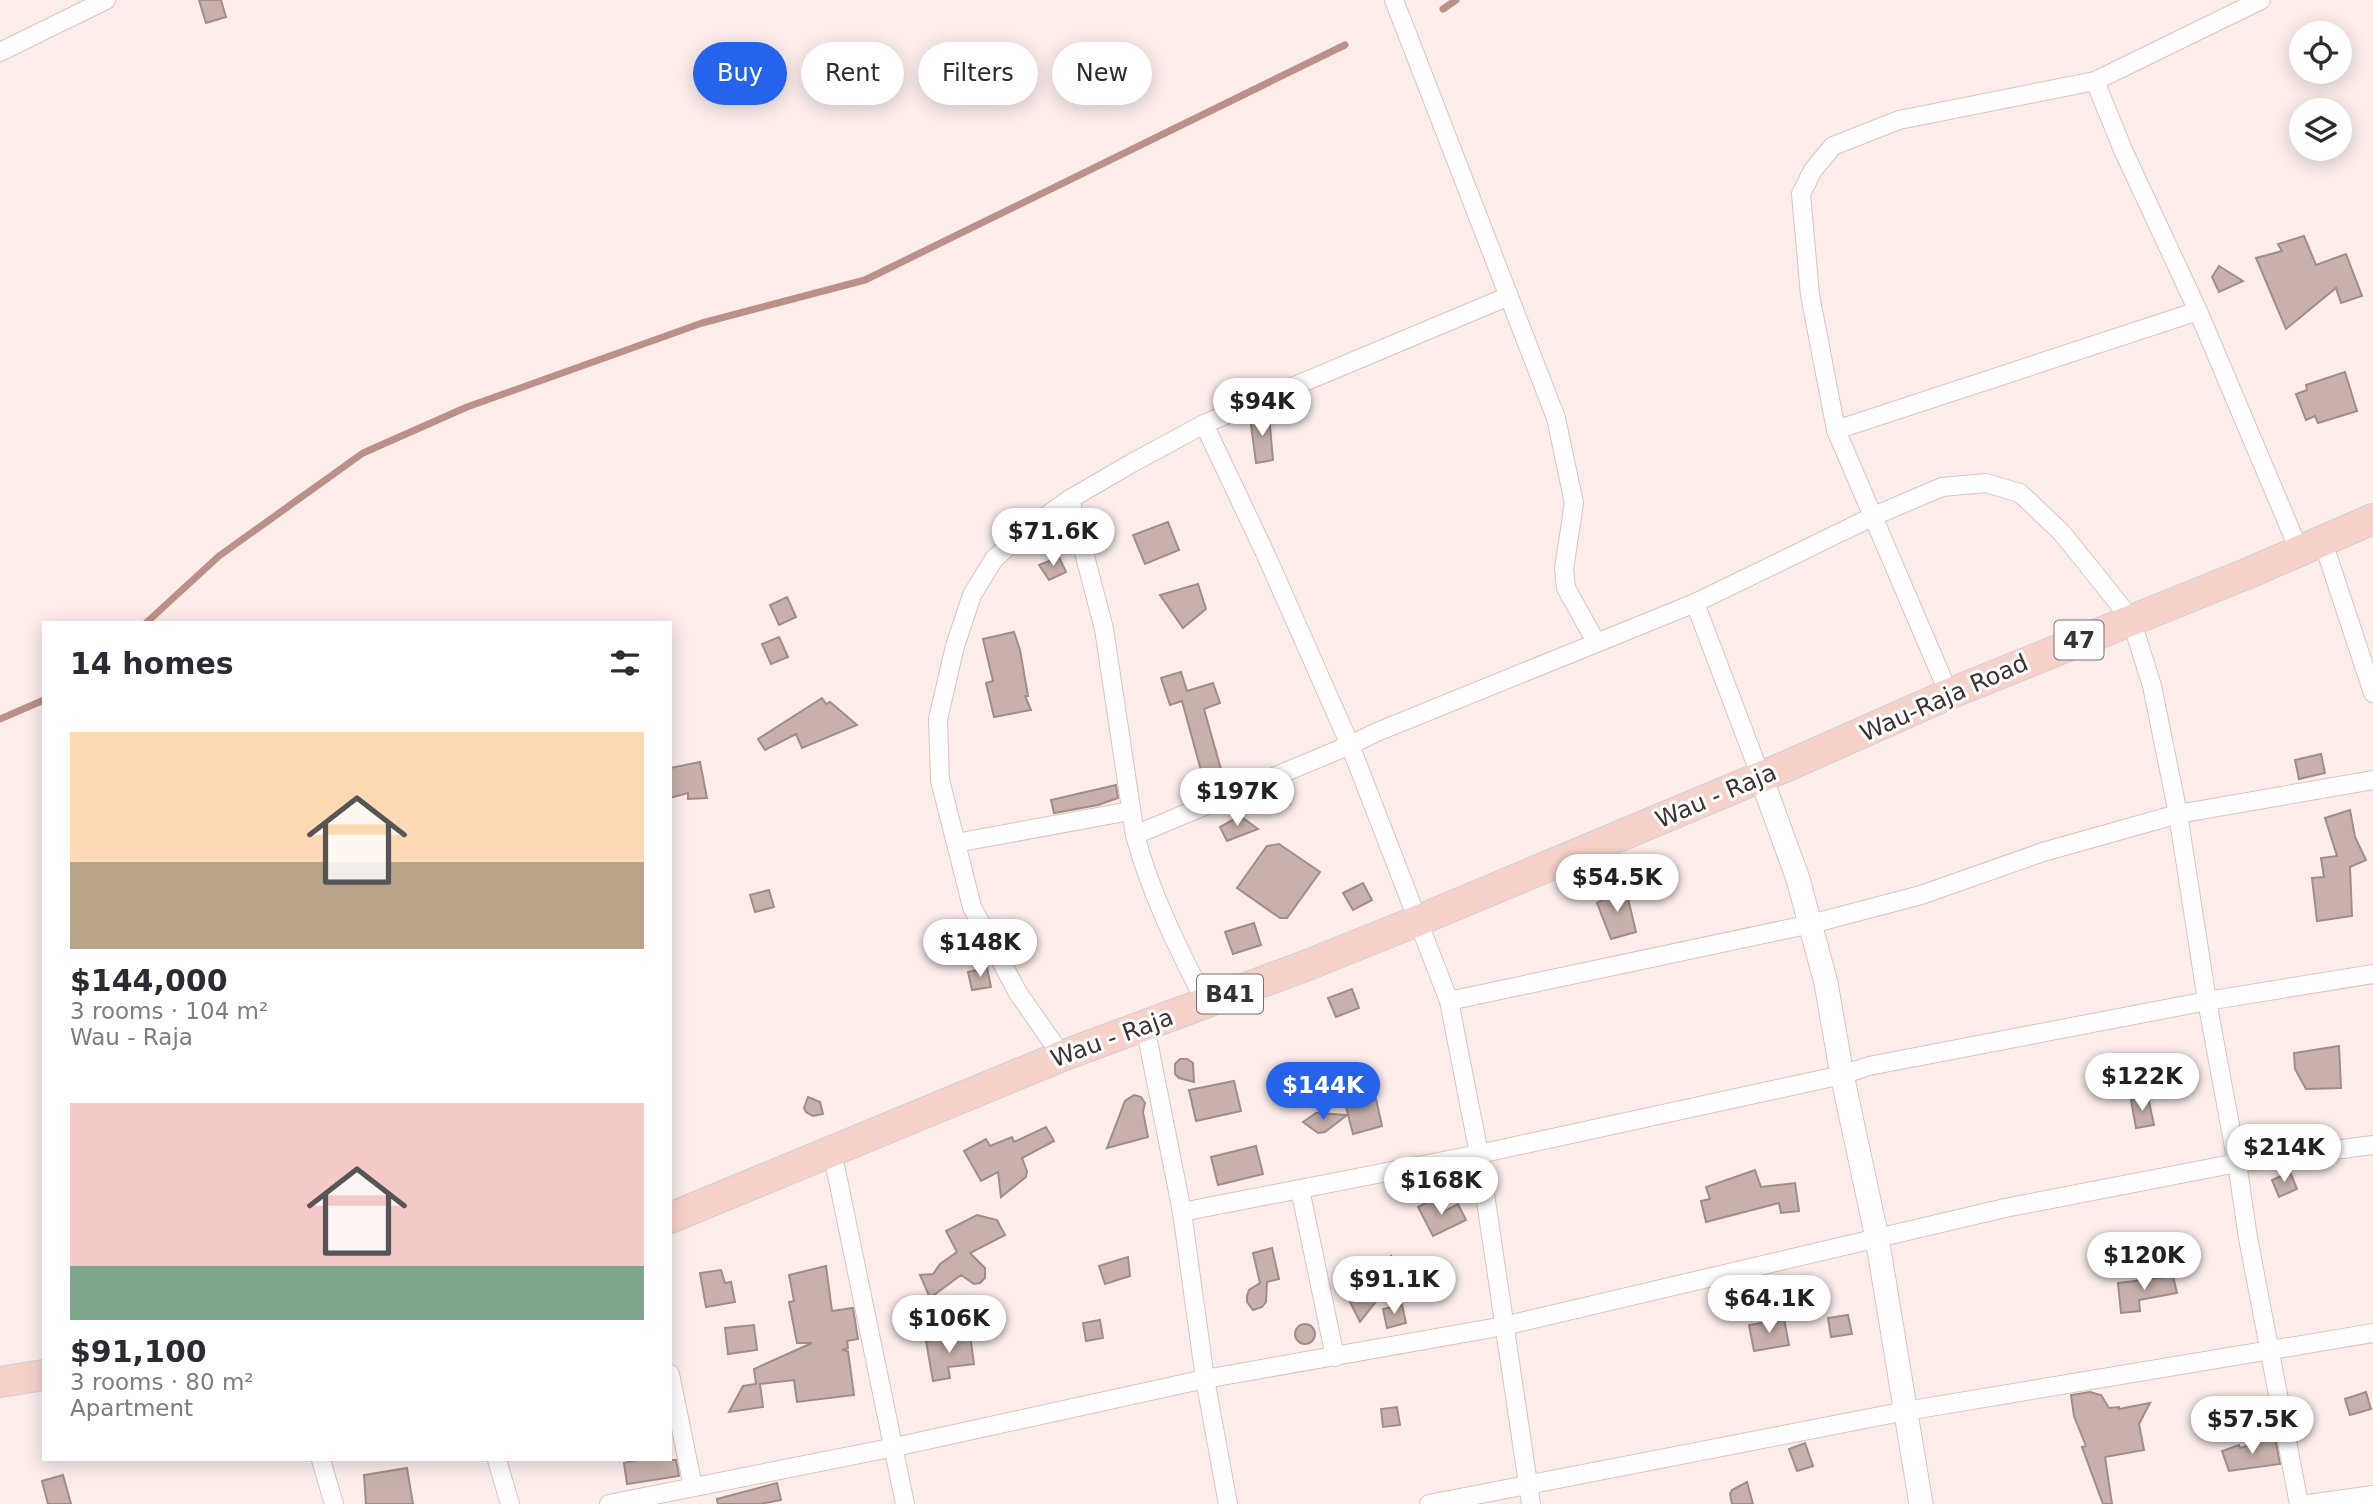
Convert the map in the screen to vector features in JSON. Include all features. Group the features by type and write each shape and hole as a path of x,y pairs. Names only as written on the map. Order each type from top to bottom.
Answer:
{"main road":[{"name":"Wau-Raja Road","path":"1774,771 1949,694 2251,572 2373,519"},
{"name":"Wau - Raja","path":"672,1217 1062,1056 1305,966 1417,921 1774,771"},
{"path":"0,1382 42,1375"}],"street":[{"path":"0,52 106,0"},
{"path":"1394,0 1556,418 1574,503 1564,569 1566,588 1596,642"},
{"path":"1949,694 1836,430 1810,295 1801,194 1813,170 1833,146 1899,120 2095,81 2261,0"},
{"path":"2095,81 2128,161 2311,544 2373,692"},
{"path":"1062,1056 1018,993 972,907 940,780 938,719 972,595 994,559 1025,531 1070,499 1204,424 1509,296"},
{"path":"1836,430 2198,311"},
{"path":"1204,424 1266,555 1350,746 1449,1001 1479,1154 1531,1504"},
{"path":"1135,835 1350,746 1377,732 1695,603 1874,516 1942,487 1986,483 2020,493 2062,533 2131,619 2152,686 2178,814 2248,1238 2299,1504"},
{"path":"1070,499 1104,629 1135,835 1144,867 1166,923 1206,1003"},
{"path":"1695,603 1774,771 1785,840 1826,983 1842,1075 1877,1238 1921,1504"},
{"path":"1449,1001 1811,924 1920,895 2043,852 2178,814 2373,780"},
{"path":"956,844 1130,811"},
{"path":"1182,1212 1479,1154 1842,1075 1869,1066 2207,1002 2373,974"},
{"path":"1145,1026 1182,1212 1205,1379 1228,1504"},
{"path":"609,1504 895,1447 1205,1379 1504,1326 2005,1208 2237,1163 2373,1145"},
{"path":"831,1152 905,1504"},
{"path":"1300,1189 1335,1357"},
{"path":"1429,1504 1906,1411 2373,1333"},
{"path":"672,1383 694,1487"},
{"path":"321,1461 334,1504"},
{"path":"497,1461 509,1504"},
{"path":"2308,1504 2373,1495"}],"building":[{"path":"199,0 221,0 226,17 206,23"},
{"path":"2304,236 2316,265 2346,254 2362,296 2341,303 2336,288 2286,329 2256,258 2282,251 2278,244"},
{"path":"2219,266 2243,281 2219,292 2212,277"},
{"path":"2345,372 2357,411 2318,423 2315,416 2306,420 2296,394 2307,390 2306,385"},
{"path":"1269,415 1273,460 1256,463 1250,417"},
{"path":"1168,522 1179,550 1145,564 1133,535"},
{"path":"1059,557 1066,572 1049,580 1039,565"},
{"path":"1198,584 1206,609 1183,628 1160,595"},
{"path":"787,597 796,617 779,625 770,605"},
{"path":"1014,632 1028,696 1025,696 1031,710 994,717 986,683 993,681 983,639"},
{"path":"779,637 788,657 771,664 762,644"},
{"path":"1181,672 1187,691 1213,683 1220,703 1204,709 1224,780 1205,785 1182,701 1170,705 1161,678"},
{"path":"822,698 826,704 830,702 857,725 802,748 796,734 765,750 758,739"},
{"path":"2321,754 2325,773 2299,779 2295,760"},
{"path":"700,762 707,798 688,799 688,793 672,797 672,768"},
{"path":"1116,785 1118,798 1098,805 1054,813 1051,800"},
{"path":"1283,788 1290,804 1270,812 1263,797"},
{"path":"2350,810 2355,837 2366,860 2350,867 2352,916 2317,921 2312,878 2324,877 2321,858 2337,856 2325,818"},
{"path":"1240,816 1258,829 1227,841 1220,827"},
{"path":"1279,844 1320,872 1287,918 1280,918 1237,888 1267,846"},
{"path":"1363,883 1372,900 1353,910 1343,893"},
{"path":"1625,886 1636,932 1611,939 1597,903"},
{"path":"769,890 774,907 755,912 750,895"},
{"path":"1254,923 1261,945 1233,954 1225,932"},
{"path":"987,968 991,987 972,990 968,972"},
{"path":"1352,989 1359,1008 1336,1017 1328,998"},
{"path":"2339,1046 2341,1088 2306,1089 2295,1069 2294,1053"},
{"path":"1180,1059 1193,1063 1194,1082 1179,1078 1175,1074 1175,1064"},
{"path":"1234,1081 1241,1111 1196,1121 1189,1090"},
{"path":"1134,1095 1141,1097 1145,1103 1143,1112 1148,1137 1107,1148 1125,1101"},
{"path":"808,1097 820,1102 823,1114 813,1116 806,1112 804,1108"},
{"path":"2148,1097 2154,1125 2136,1128 2131,1100"},
{"path":"1376,1099 1382,1126 1353,1134 1346,1107"},
{"path":"1316,1113 1347,1115 1325,1132 1318,1133 1303,1122"},
{"path":"1046,1127 1054,1141 1022,1158 1027,1171 1026,1177 1001,1197 998,1172 981,1181 964,1151 986,1139 990,1146 1012,1137 1014,1142"},
{"path":"1256,1146 1263,1174 1218,1185 1211,1157"},
{"path":"1755,1170 1761,1187 1795,1183 1799,1211 1781,1213 1779,1203 1706,1222 1701,1201 1710,1199 1706,1187"},
{"path":"2290,1172 2297,1189 2279,1197 2272,1180"},
{"path":"1436,1198 1443,1212 1458,1204 1466,1220 1433,1236 1418,1207"},
{"path":"977,1215 997,1220 1005,1235 970,1253 985,1268 985,1278 974,1284 961,1275 930,1298 920,1275 933,1274 940,1264 957,1252 946,1231"},
{"path":"1272,1248 1279,1279 1267,1282 1266,1302 1262,1307 1253,1310 1247,1302 1247,1296 1249,1290 1260,1283 1253,1253"},
{"path":"1391,1256 1395,1277 1360,1322 1350,1302 1379,1288 1376,1268"},
{"path":"1128,1257 1130,1276 1105,1284 1099,1266"},
{"path":"826,1266 832,1311 853,1308 858,1339 847,1341 848,1348 842,1350 848,1351 854,1395 797,1402 794,1380 760,1384 763,1407 729,1412 743,1386 756,1384 754,1369 812,1343 797,1343 789,1302 794,1301 789,1275"},
{"path":"721,1270 725,1283 731,1282 735,1302 706,1307 700,1273"},
{"path":"2173,1276 2177,1293 2139,1300 2140,1311 2121,1313 2118,1283"},
{"path":"1402,1305 1406,1323 1387,1328 1383,1309"},
{"path":"1848,1315 1852,1334 1831,1337 1828,1318"},
{"path":"1784,1319 1789,1345 1754,1351 1749,1325"},
{"path":"1100,1320 1103,1338 1086,1341 1083,1323"},
{"path":"1301,1324 1309,1324 1315,1334 1309,1344 1301,1344 1295,1338 1295,1330"},
{"path":"754,1325 757,1350 728,1354 725,1328"},
{"path":"970,1335 974,1364 948,1367 950,1378 933,1381 926,1341"},
{"path":"2090,1392 2101,1395 2109,1408 2119,1409 2150,1403 2139,1424 2144,1450 2105,1457 2112,1504 2103,1504 2082,1447 2086,1446 2074,1416 2071,1395"},
{"path":"2366,1392 2371,1409 2350,1415 2345,1399"},
{"path":"1397,1407 1400,1425 1383,1427 1381,1409"},
{"path":"2275,1437 2280,1464 2229,1471 2222,1451"},
{"path":"1805,1443 1813,1466 1797,1471 1789,1449"},
{"path":"676,1460 679,1476 627,1484 624,1463"},
{"path":"407,1468 413,1504 366,1504 364,1475"},
{"path":"63,1475 71,1504 48,1504 42,1481"},
{"path":"1747,1482 1753,1504 1732,1504 1732,1490"},
{"path":"777,1483 781,1500 760,1504 718,1504 717,1499"}],"waterway":[{"path":"1443,9 1456,0"},
{"path":"148,621 219,556 363,453 467,407 702,323 865,280 1345,45"},
{"path":"0,719 42,701"}]}
